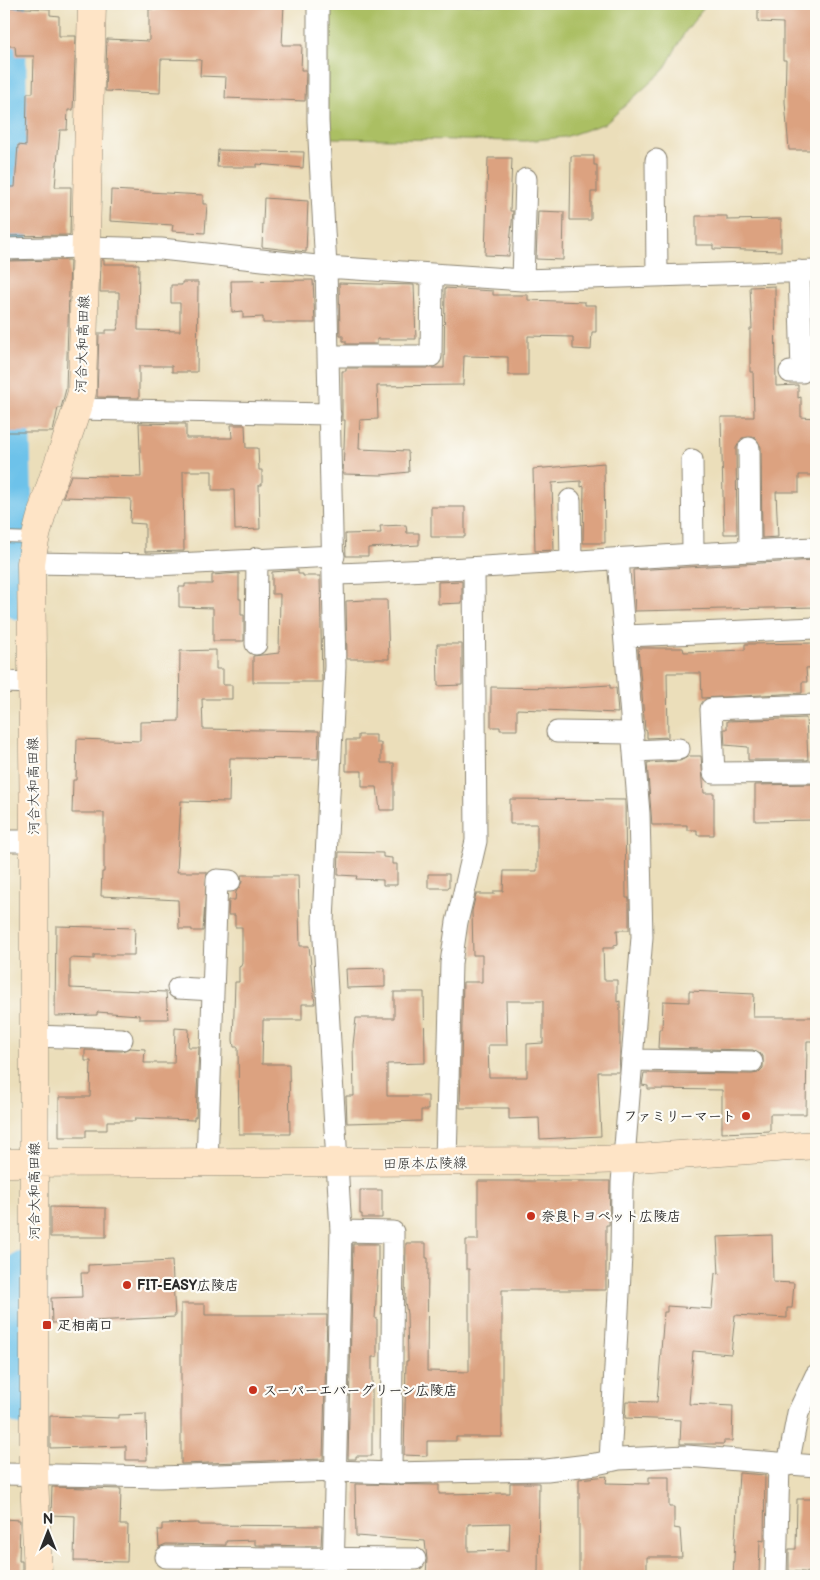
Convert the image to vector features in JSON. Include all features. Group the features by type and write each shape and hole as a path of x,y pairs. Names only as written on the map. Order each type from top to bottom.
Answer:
{"main road":[{"name":"河合大和高田線","path":"38,1576 18,1474 34,1164 34,1036 18,841 16,683 20,543 77,409 82,392 92,4"},
{"name":"田原本広陵線","path":"4,1163 336,1164 624,1159 816,1145"}],"street":[{"path":"318,4 318,121 326,266 335,666 323,922 336,1164 342,1231 333,1568"},
{"path":"656,160 657,276"},
{"path":"522,280 526,179"},
{"path":"10,248 86,247 161,249 326,266 522,280 808,271 802,372 790,372"},
{"path":"328,356 431,356 432,275"},
{"path":"77,409 330,414"},
{"path":"749,448 750,550"},
{"path":"692,460 693,553"},
{"path":"570,500 571,562"},
{"path":"20,543 156,565 257,558 334,565 474,569 693,553 816,548"},
{"path":"256,644 257,558"},
{"path":"610,1461 624,1159 642,937 639,814 618,559"},
{"path":"446,1162 451,963 457,922 476,840 474,569"},
{"path":"625,636 816,628"},
{"path":"816,705 710,709 714,773 816,772"},
{"path":"557,732 679,748"},
{"path":"207,1163 217,880 230,881"},
{"path":"178,988 213,990"},
{"path":"34,1036 122,1038"},
{"path":"633,1060 752,1062"},
{"path":"342,1231 394,1232 391,1473"},
{"path":"776,1576 784,1464 798,1413 810,1402 816,1375"},
{"path":"18,1474 160,1477 336,1471 391,1473 547,1470 619,1459 687,1456 816,1466"},
{"path":"166,1558 333,1568 415,1559"}],"green space":[{"path":"326,4 707,4 685,32 664,70 606,123 565,137 525,141 329,138 325,80"}],"building":[{"path":"160,4 284,4 282,45 302,45 301,70 306,70 305,101 225,98 226,77 200,76 201,60 161,59 160,93 105,91 107,39 149,41 149,9 160,9"},
{"path":"758,4 816,4 816,150 789,150 785,102 786,60 783,60 783,23 758,22"},
{"path":"4,7 50,9 50,15 59,16 59,36 76,36 73,110 68,110 67,130 60,130 55,187 71,187 70,235 4,236 4,187 15,187 18,145 26,146 27,93 33,93 34,56 16,56 15,46 4,46"},
{"path":"218,150 304,152 303,168 257,164 257,167 217,167"},
{"path":"571,156 594,156 594,165 597,165 597,192 591,192 591,220 570,220"},
{"path":"488,158 512,158 510,211 513,211 509,256 485,255"},
{"path":"111,190 203,195 203,204 207,204 205,233 172,231 173,225 110,221"},
{"path":"264,198 308,201 306,252 262,247"},
{"path":"538,211 564,212 563,260 536,259"},
{"path":"696,216 727,216 727,220 781,219 781,251 713,249 713,245 696,245"},
{"path":"70,260 66,389 61,408 58,408 53,432 4,432 4,261"},
{"path":"101,260 104,260 104,264 139,264 138,330 180,331 180,303 171,303 171,285 182,285 182,282 198,282 197,372 172,372 172,366 139,366 139,398 97,397 99,333 106,333 106,330 117,330 119,323 119,292 100,292"},
{"path":"313,280 315,323 263,323 263,317 243,318 243,311 232,312 231,281"},
{"path":"339,283 414,285 416,339 377,339 377,344 346,344 346,341 343,341 343,336 340,336"},
{"path":"775,286 776,386 798,385 798,398 801,397 801,417 816,418 816,475 799,475 799,492 776,492 778,537 762,538 761,447 755,437 742,438 736,448 737,534 724,534 721,417 754,417 753,372 750,372 750,329 752,329 750,287"},
{"path":"445,288 493,291 493,295 528,295 528,300 585,302 585,305 596,305 596,332 592,332 591,350 573,349 573,337 528,336 528,375 508,375 508,357 464,356 463,385 377,386 378,419 360,420 359,449 408,451 409,472 381,475 343,474 345,420 342,420 342,371 346,371 346,368 444,368"},
{"path":"139,423 186,424 186,438 232,438 231,425 245,425 246,448 258,448 259,470 262,470 262,485 259,485 260,529 235,530 234,490 212,490 212,471 183,471 184,551 145,552 145,524 130,523 131,499 63,497 71,475 141,477"},
{"path":"604,463 605,543 583,543 584,486 581,487 581,481 552,483 554,550 535,551 533,469"},
{"path":"431,507 465,507 465,537 431,537"},
{"path":"406,525 407,533 419,533 419,545 368,548 368,556 346,556 345,534 381,533 380,526"},
{"path":"816,560 816,607 635,611 633,570"},
{"path":"298,570 298,574 303,574 303,576 320,576 322,682 253,682 253,656 279,653 280,594 272,594 272,572"},
{"path":"239,573 239,599 241,599 241,615 244,615 244,641 213,641 213,608 179,607 179,587 185,587 185,584 212,584 212,575"},
{"path":"462,581 462,603 438,604 438,582"},
{"path":"387,600 389,659 347,659 346,601"},
{"path":"816,643 816,667 806,668 807,682 802,682 802,693 702,698 701,673 667,673 668,737 647,738 638,648 683,648 684,652 745,650 745,644"},
{"path":"437,644 462,644 462,685 438,686"},
{"path":"216,650 216,669 223,669 223,685 232,685 232,699 202,699 203,729 319,731 318,759 230,758 229,802 181,801 177,872 207,872 203,931 192,931 192,929 179,929 178,900 101,896 102,872 104,872 104,813 72,813 73,780 76,780 77,739 140,741 140,722 179,721 180,651"},
{"path":"610,685 610,688 616,688 618,713 517,709 517,730 500,730 500,727 491,727 491,687 559,688"},
{"path":"806,718 808,760 748,760 748,747 725,745 724,729 727,729 727,721"},
{"path":"358,735 376,735 376,743 381,743 381,763 394,763 394,810 380,810 377,787 362,787 362,771 346,771 346,740 358,740"},
{"path":"689,756 701,756 704,793 714,793 714,835 697,835 697,830 687,830 687,825 652,825 647,763 680,761"},
{"path":"816,784 816,820 755,821 755,785"},
{"path":"510,799 625,800 626,898 629,898 629,930 617,930 618,944 614,945 614,948 603,948 604,980 617,980 617,1002 620,1001 619,1072 598,1072 601,1136 540,1139 539,1118 509,1119 509,1108 460,1108 463,982 482,982 482,955 473,955 472,911 476,894 494,894 494,891 503,891 504,871 537,871 537,824 510,824","holes":["506,1001 543,1001 543,1043 527,1044 527,1077 489,1077 488,1045 507,1045"]},
{"path":"339,852 383,853 383,857 392,858 392,864 397,864 397,885 383,885 383,880 356,879 357,876 338,875"},
{"path":"428,874 449,874 449,888 428,888"},
{"path":"241,875 298,875 300,946 309,946 315,1004 302,1004 302,1020 263,1020 262,1064 289,1064 290,1134 239,1134 238,1047 234,1047 233,1040 235,982 239,982 239,967 242,962 242,927 235,927 235,915 228,915 229,900 235,900 236,892 242,882"},
{"path":"56,926 135,928 134,955 94,955 94,959 70,958 70,988 166,992 168,1019 139,1019 139,1015 97,1012 97,1015 55,1016"},
{"path":"385,968 385,987 347,988 346,969"},
{"path":"689,991 754,994 753,1017 816,1017 816,1041 807,1041 806,1114 770,1114 770,1131 722,1133 722,1090 648,1089 648,1086 642,1085 644,1073 752,1074 758,1073 763,1068 763,1056 753,1050 658,1048 659,1029 662,1029 663,1001 689,1002"},
{"path":"394,992 424,992 425,1063 387,1064 387,1096 428,1096 428,1110 421,1110 421,1121 347,1123 346,1096 354,1096 353,1045 356,1018 394,1018"},
{"path":"175,1028 189,1029 188,1047 199,1047 196,1117 194,1117 194,1120 135,1118 135,1121 107,1121 107,1130 86,1130 86,1137 59,1137 59,1097 90,1097 91,1061 85,1061 85,1050 122,1051 130,1048 145,1049 144,1063 174,1063"},
{"path":"478,1181 610,1181 609,1225 606,1225 606,1290 502,1290 502,1437 456,1437 456,1441 427,1441 427,1456 404,1455 406,1361 408,1361 405,1302 406,1243 426,1243 426,1258 428,1258 427,1371 469,1372 469,1269 466,1269 466,1240 478,1240"},
{"path":"360,1190 382,1190 382,1218 362,1218 362,1214 360,1214"},
{"path":"50,1207 106,1208 106,1237 50,1237"},
{"path":"772,1235 773,1282 794,1283 792,1308 787,1308 787,1318 735,1315 731,1354 693,1351 689,1404 733,1406 732,1441 724,1441 724,1444 680,1444 681,1420 625,1418 626,1401 657,1402 664,1312 667,1312 667,1306 712,1309 715,1273 719,1274 717,1237"},
{"path":"353,1244 378,1244 375,1319 377,1319 377,1357 372,1357 372,1456 356,1456 356,1459 348,1459"},
{"name":"FIT-EASY広陵店","path":"172,1261 175,1317 52,1323 51,1298 82,1297 81,1273 88,1273 88,1265"},
{"name":"スーパーエバーグリーン広陵店","path":"181,1304 205,1304 205,1315 327,1315 323,1459 181,1464"},
{"path":"146,1414 147,1460 126,1460 126,1446 50,1448 50,1416 118,1418 118,1415"},
{"path":"739,1473 765,1475 764,1541 760,1540 759,1576 733,1576"},
{"path":"607,1476 606,1483 649,1484 649,1477 669,1477 669,1507 674,1507 674,1528 680,1529 682,1557 647,1557 647,1576 579,1576 579,1479"},
{"path":"510,1483 539,1483 538,1576 426,1576 425,1541 356,1536 355,1484 439,1485 439,1494 510,1493","holes":["510,1523 509,1550 468,1551 468,1524"]},
{"path":"52,1487 121,1489 120,1525 128,1525 127,1562 74,1561 75,1516 51,1515"},
{"path":"797,1499 816,1499 816,1573 789,1571 789,1549 796,1549"},
{"path":"4,1519 20,1520 19,1561 22,1561 22,1576 4,1576"},
{"path":"199,1523 199,1525 322,1526 321,1546 255,1545 255,1540 226,1541 226,1545 166,1544 159,1547 158,1530 162,1530 162,1524"}],"waterway":[{"path":"10,4 12,282"},
{"path":"13,388 19,604"},
{"path":"21,1268 21,1409"}],"place":[{"name":"ファミリーマート","path":"746,1116"},
{"name":"奈良トヨペット広陵店","path":"531,1216"},
{"name":"FIT-EASY広陵店","path":"127,1285"},
{"name":"疋相南口","path":"47,1325"},
{"name":"スーパーエバーグリーン広陵店","path":"253,1390"}]}
